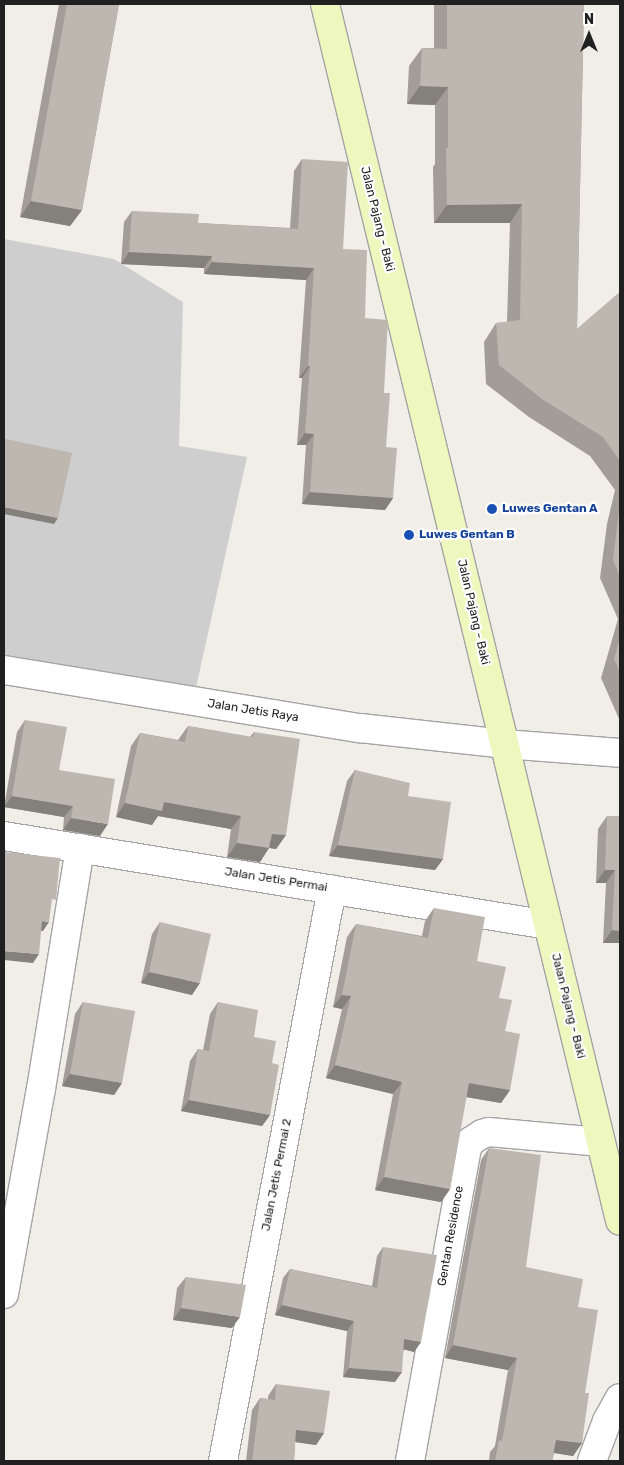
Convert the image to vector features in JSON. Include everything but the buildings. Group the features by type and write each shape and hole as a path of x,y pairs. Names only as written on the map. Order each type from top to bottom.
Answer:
{"main road":[{"name":"Jalan Pajang - Baki","path":"325,4 439,466 504,744 620,1220"}],"street":[{"name":"Jalan Jetis Raya","path":"4,670 360,728 504,744 620,753"},
{"name":"Jalan Jetis Permai","path":"4,836 548,925"},
{"path":"4,1294 41,1089 80,848"},
{"name":"Jalan Jetis Permai 2","path":"223,1461 332,889"},
{"name":"Gentan Residence","path":"410,1461 467,1148 471,1141 489,1132 601,1142"},
{"path":"592,1461 607,1421 620,1398"}],"shaded area":[{"path":"4,239 114,259 183,302 179,446 247,457 195,692 117,674 4,655"}],"place":[{"name":"Luwes Gentan A","path":"492,509"},
{"name":"Luwes Gentan B","path":"409,535"}]}
